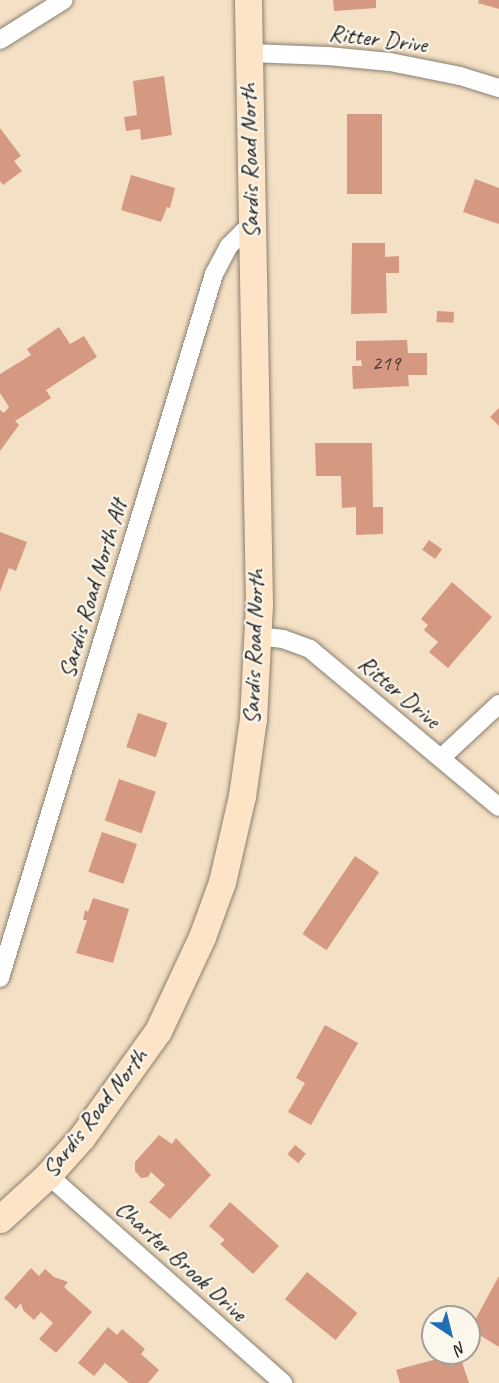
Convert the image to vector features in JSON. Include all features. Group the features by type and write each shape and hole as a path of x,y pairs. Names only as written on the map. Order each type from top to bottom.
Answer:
{"street":[{"path":"0,40 64,0"},
{"name":"Sardis Road North","path":"0,1219 48,1175 112,1099 158,1031 202,938 222,882 242,796 253,719 258,636 248,0"},
{"name":"Ritter Drive","path":"249,53 328,56 390,62 460,76 499,88"},
{"name":"Sardis Road North Alt","path":"0,978 214,274 229,246 251,224"},
{"name":"Ritter Drive","path":"258,636 284,639 310,649 499,807"},
{"path":"441,758 499,704"},
{"name":"Charter Brook Drive","path":"48,1175 283,1383"}],"building":[{"path":"333,0 376,0 376,8 334,11"},
{"path":"479,0 499,0 499,9 478,3"},
{"path":"164,76 172,135 141,140 140,129 126,131 124,117 137,115 133,81"},
{"path":"347,114 382,114 382,194 347,194"},
{"path":"0,128 21,156 14,161 22,171 3,185 0,181"},
{"path":"131,175 175,188 170,208 167,207 161,222 121,210"},
{"path":"475,179 499,188 499,224 463,212"},
{"path":"352,243 385,243 385,257 399,256 399,273 386,273 387,313 351,314"},
{"path":"437,311 454,312 453,323 436,322"},
{"path":"59,327 70,344 84,336 97,357 46,390 51,398 15,421 19,425 0,451 0,410 4,413 9,407 0,393 0,374 31,355 27,349"},
{"path":"407,340 408,353 427,353 427,375 408,375 409,386 353,389 352,366 362,366 361,360 356,361 356,341"},
{"path":"499,408 499,426 490,417"},
{"path":"315,443 372,443 373,507 383,507 383,534 356,535 356,507 342,508 341,476 316,476"},
{"path":"0,532 27,542 16,571 9,568 0,592"},
{"path":"429,540 442,549 435,559 422,550"},
{"path":"452,582 492,617 448,668 429,652 438,642 424,630 428,625 421,619"},
{"path":"138,713 167,723 156,757 126,747"},
{"path":"119,779 156,792 142,833 105,821"},
{"path":"102,832 137,844 123,884 88,872"},
{"path":"355,856 379,872 326,950 302,934"},
{"path":"93,898 129,909 113,963 76,953 87,920 83,920 85,910 88,912"},
{"path":"325,1025 358,1043 311,1125 288,1112 305,1083 296,1078"},
{"path":"159,1135 172,1144 176,1138 211,1175 170,1219 149,1202 165,1185 151,1172 148,1177 141,1178 135,1171 135,1162"},
{"path":"295,1145 306,1154 298,1163 287,1154"},
{"path":"230,1202 279,1246 253,1274 220,1244 225,1240 209,1226"},
{"path":"31,1268 39,1276 45,1269 54,1277 68,1282 64,1287 92,1312 56,1353 39,1339 53,1323 41,1312 34,1320 23,1310 21,1303 16,1309 4,1298"},
{"path":"307,1272 358,1313 335,1340 285,1299"},
{"path":"499,1276 499,1347 481,1336 481,1309"},
{"path":"108,1327 117,1335 122,1329 145,1349 141,1354 159,1370 148,1383 129,1383 105,1363 94,1376 78,1363"},
{"path":"421,1363 463,1365 469,1383 400,1383 396,1370"}]}
